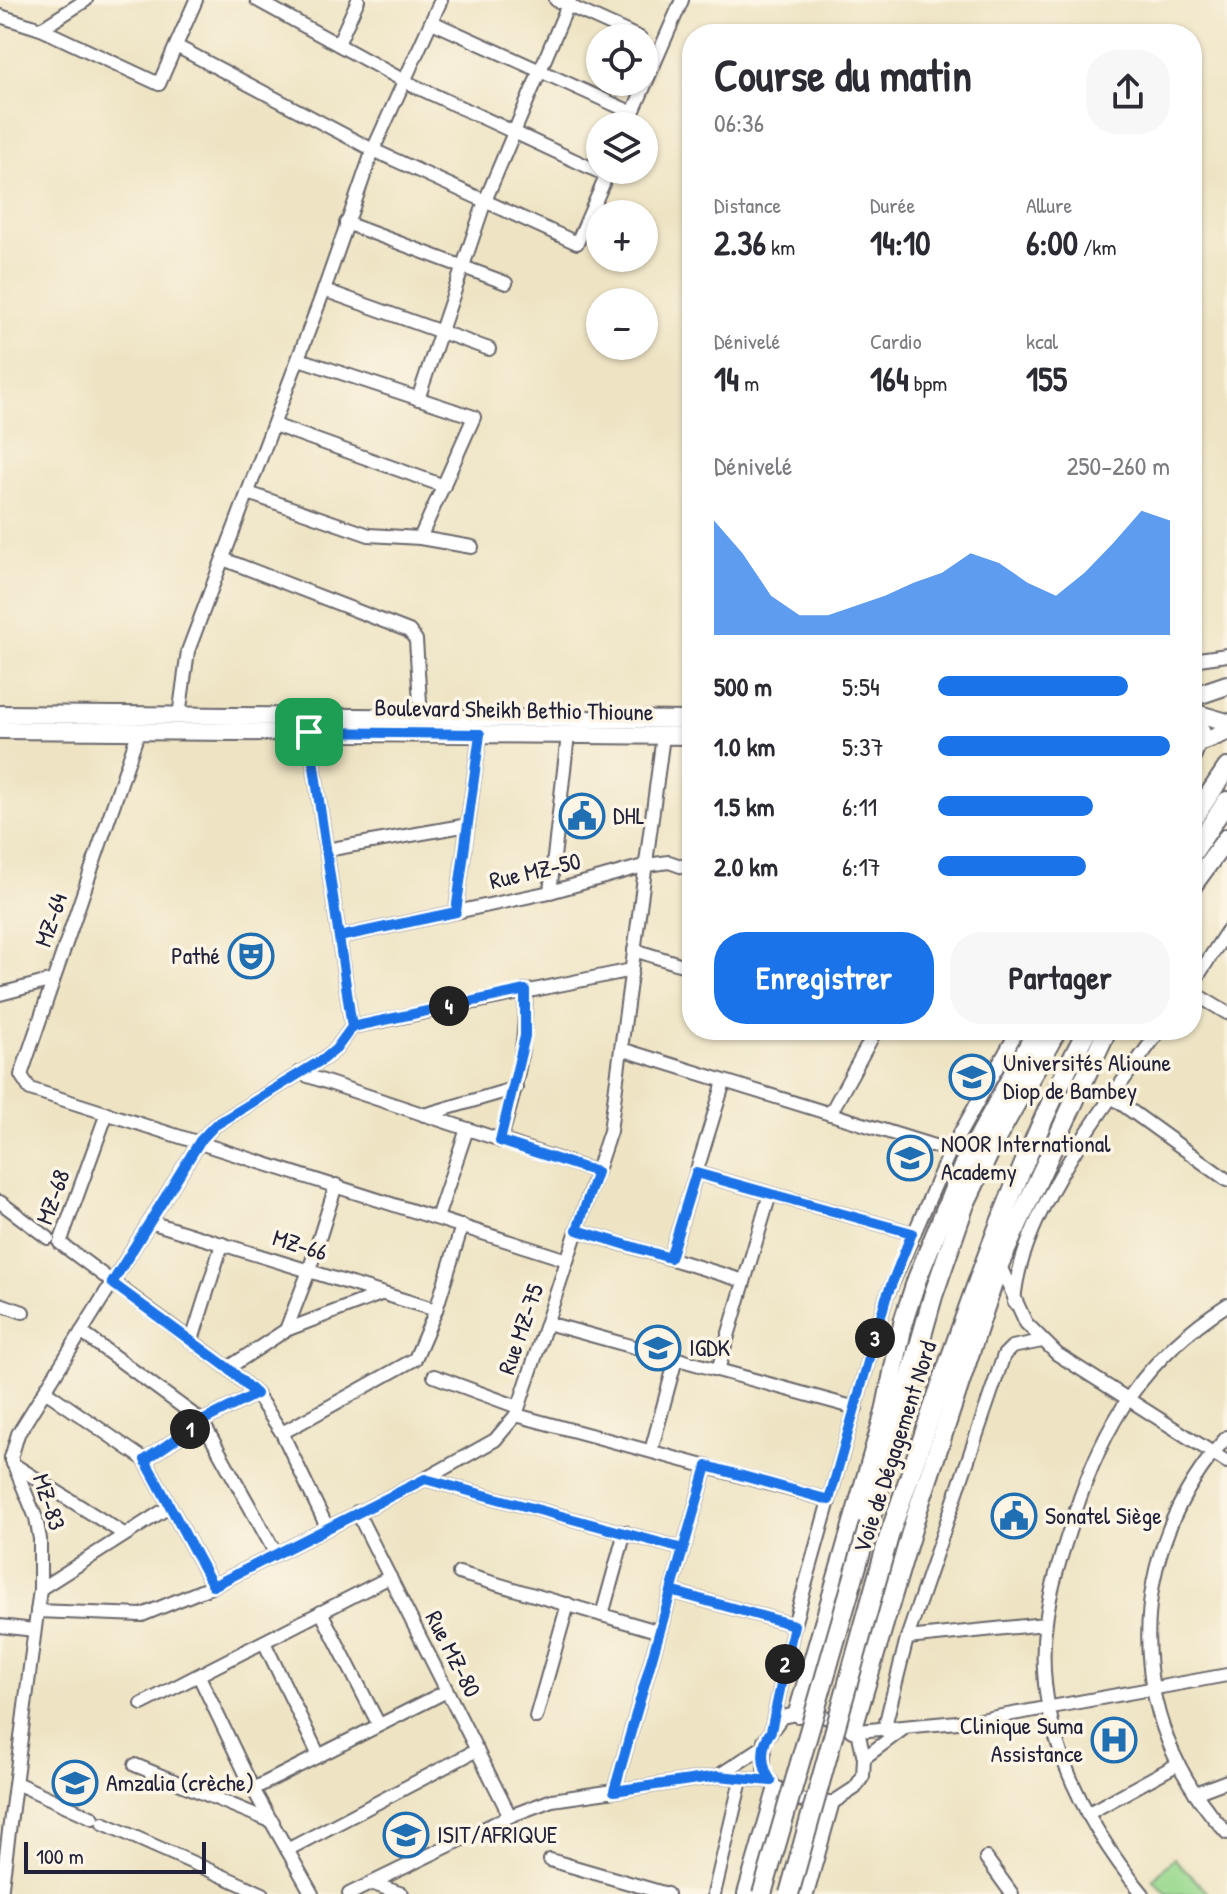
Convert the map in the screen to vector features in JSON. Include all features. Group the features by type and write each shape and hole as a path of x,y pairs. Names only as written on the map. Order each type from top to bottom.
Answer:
{"highway":[{"path":"1202,700 1227,685"},
{"path":"1202,805 1227,768"},
{"path":"1202,839 1227,801"},
{"path":"1202,872 1227,838"},
{"path":"798,1713 892,1380 904,1319 951,1192 1032,1040"},
{"name":"Voie de Dégagement Nord","path":"762,1894 933,1296 965,1204 996,1139 1051,1040"},
{"name":"Voie de Dégagement Nord","path":"789,1894 889,1536 950,1358 989,1247 1082,1040"},
{"path":"855,1730 937,1456 999,1265 1102,1040"},
{"path":"892,1380 933,1296"},
{"path":"937,1456 950,1358"},
{"path":"747,1894 774,1786"},
{"path":"804,1894 829,1805"}],"main road":[{"path":"1202,710 1227,722"},
{"name":"Boulevard Sheikh Bethio Thioune","path":"0,714 682,720"},
{"name":"Boulevard Sheikh Bethio Thioune","path":"0,730 682,736"},
{"path":"1202,747 1227,732"}],"street":[{"path":"41,29 86,0"},
{"path":"0,16 41,29 159,84 196,0"},
{"path":"257,0 275,5 406,82 586,163"},
{"path":"338,44 358,0"},
{"path":"179,716 188,651 299,359 373,150 441,0"},
{"path":"633,112 682,0"},
{"path":"418,399 485,201 540,71 564,2 610,24"},
{"path":"432,22 631,112"},
{"path":"176,46 373,150 577,243 603,184"},
{"path":"346,223 506,283"},
{"path":"324,290 489,349"},
{"path":"299,359 474,417 420,538"},
{"path":"274,425 444,486"},
{"path":"248,493 369,535 420,538 472,547"},
{"path":"223,559 409,631 416,640 421,718"},
{"path":"1202,659 1227,655"},
{"name":"MZ-64","path":"139,730 21,1075 23,1083 30,1089 567,1260"},
{"path":"309,732 352,1027"},
{"path":"456,912 480,734"},
{"path":"550,892 568,735"},
{"name":"Rue MZ-75","path":"37,1611 142,1615 213,1586 275,1552 425,1479 495,1440 517,1411 610,1131 663,736"},
{"path":"326,850 468,825"},
{"name":"Rue MZ-50","path":"339,937 550,892 647,865 669,862 682,867"},
{"path":"1202,970 1227,931"},
{"path":"634,950 682,965"},
{"path":"124,1534 8,1458 18,1434 200,1141 230,1114 336,1049 352,1027 632,970"},
{"path":"0,994 53,980"},
{"path":"500,1141 516,1088 525,1036 525,990"},
{"path":"1202,998 1227,1013"},
{"path":"830,1114 871,1040"},
{"path":"855,1730 864,1758 863,1776 855,1788 829,1805 787,1798 774,1786 764,1770 764,1746 771,1731 794,1625 886,1298 950,1151 1012,1040"},
{"path":"1014,1303 1021,1255 1052,1191 1153,1040"},
{"path":"621,1049 950,1151"},
{"path":"299,1073 597,1172"},
{"path":"670,1258 724,1082"},
{"path":"424,1115 516,1088"},
{"path":"1112,1097 1227,1180"},
{"name":"MZ-68","path":"107,1113 60,1239 62,1246 192,1340 256,1394 282,1433 327,1527"},
{"path":"437,1218 467,1129"},
{"path":"696,1173 912,1233"},
{"path":"286,1330 309,1271 336,1185"},
{"path":"718,1370 770,1194"},
{"path":"0,1202 48,1238"},
{"name":"MZ-66","path":"150,1222 436,1310"},
{"path":"282,1433 415,1359 436,1310 462,1226"},
{"path":"577,1230 744,1281"},
{"path":"192,1340 222,1244"},
{"path":"999,1265 1014,1303 1042,1341 1072,1366 1227,1462"},
{"path":"228,1368 286,1330 381,1294"},
{"path":"0,1304 23,1312"},
{"path":"1143,1894 1087,1814 1064,1762 1045,1679 1045,1624 1078,1504 1093,1462 1125,1399 1177,1340 1227,1305"},
{"path":"547,1323 856,1408"},
{"path":"81,1332 202,1421 275,1552"},
{"path":"884,1730 907,1638 1004,1355 1012,1347 1042,1341"},
{"path":"651,1451 676,1359"},
{"path":"434,1376 517,1411 829,1500"},
{"path":"45,1391 145,1460 213,1586"},
{"path":"145,1460 202,1421 256,1394"},
{"path":"1227,1437 1212,1453 1169,1524 1152,1578 1146,1633 1152,1689 1178,1764 1195,1793 1227,1833"},
{"name":"MZ-83","path":"1,1894 40,1589 40,1539 36,1518 8,1458"},
{"path":"614,1791 707,1466"},
{"path":"425,1479 683,1549"},
{"path":"40,1589 169,1507"},
{"name":"Rue MZ-80","path":"357,1512 510,1816"},
{"path":"602,1615 625,1532"},
{"path":"459,1573 660,1632"},
{"path":"142,1704 390,1577"},
{"path":"671,1591 794,1625"},
{"path":"536,1717 568,1604"},
{"path":"321,1612 378,1723"},
{"path":"907,1638 1045,1624"},
{"path":"0,1626 34,1630"},
{"path":"264,1642 319,1756"},
{"path":"771,1731 782,1717 798,1713 832,1719 855,1730 903,1729 1227,1675"},
{"path":"199,1676 253,1789 312,1894"},
{"path":"253,1789 378,1723 447,1691"},
{"path":"864,1758 903,1729"},
{"path":"718,1776 764,1746"},
{"path":"287,1850 477,1750"},
{"path":"1087,1814 1178,1764"},
{"path":"135,1765 273,1822"},
{"path":"349,1894 510,1816 552,1800 718,1776 774,1786"},
{"path":"714,1894 741,1780"},
{"path":"1195,1793 1227,1781"},
{"path":"16,1783 263,1894"},
{"path":"986,1858 1012,1894"},
{"path":"550,1860 667,1894"},
{"path":"371,1883 402,1894"}],"green space":[{"path":"1174,1858 1209,1894 1167,1894 1153,1879"}],"place":[{"name":"DHL","path":"582,816"},
{"name":"Pathé","path":"251,956"},
{"name":"Universités Alioune Diop de Bambey","path":"972,1077"},
{"name":"NOOR International Academy","path":"910,1158"},
{"name":"IGDK","path":"658,1348"},
{"name":"Sonatel Siège","path":"1014,1516"},
{"name":"Clinique Suma Assistance","path":"1114,1740"},
{"name":"Amzalia (crèche)","path":"75,1783"},
{"name":"ISIT/AFRIQUE","path":"406,1835"}],"route":[{"path":"309,732 352,1027 346,1038 325,1058 214,1126 200,1141 112,1283 228,1368 256,1394 202,1421 145,1460 213,1586 275,1552 425,1479 683,1549 671,1591 794,1625 771,1731 764,1741 764,1770 771,1781 718,1776 614,1791 660,1632 671,1591 707,1466 829,1500 848,1442 886,1298 912,1233 696,1173 670,1258 577,1230 597,1172 500,1141 521,1066 525,1036 525,990 352,1027 339,937 456,912 480,734 309,732"}]}
